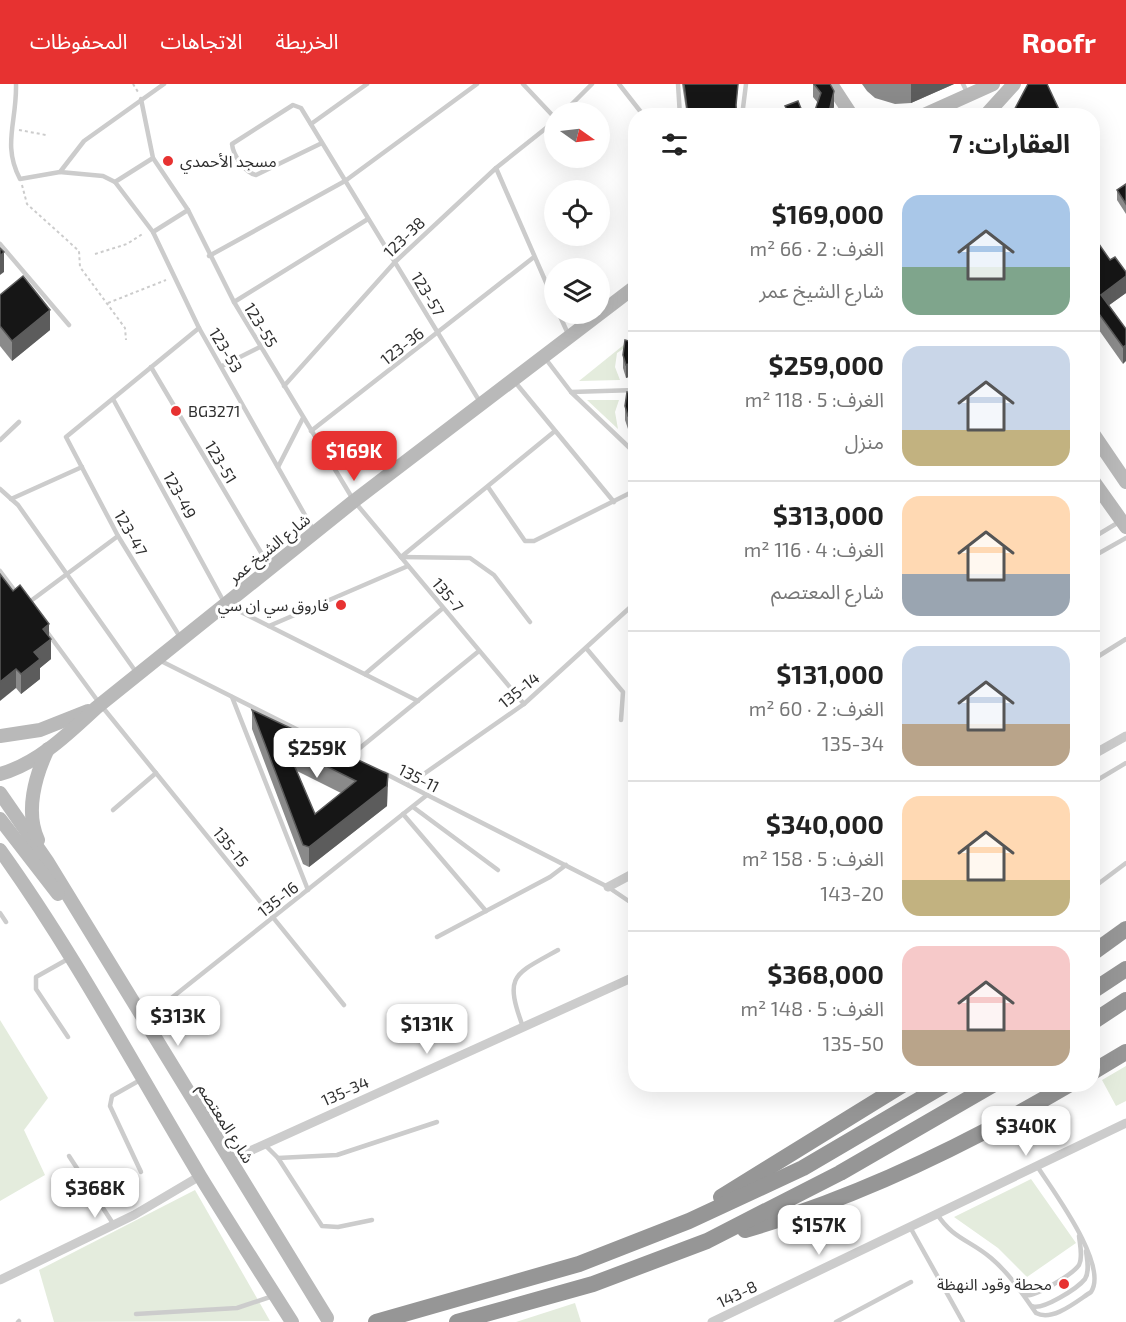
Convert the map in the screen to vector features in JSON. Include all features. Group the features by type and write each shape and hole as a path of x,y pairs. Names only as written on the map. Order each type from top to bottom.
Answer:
{"highway":[{"path":"1100,948 1126,929"},
{"path":"1100,986 1126,969"},
{"path":"1100,1017 1126,1000"},
{"path":"1100,1067 1126,1052"},
{"path":"658,1233 762,1174 891,1092"},
{"path":"376,1322 579,1264 721,1208 803,1168 932,1092"},
{"path":"707,1241 840,1173 980,1092"},
{"path":"457,1322 593,1284 707,1241 790,1217 944,1153 1055,1092"}],"main road":[{"path":"831,84 847,108"},
{"path":"935,108 966,89 993,84"},
{"path":"992,108 1014,84"},
{"name":"شارع الشيخ عمر","path":"0,774 37,757 72,731 98,706 354,501 628,292"},
{"path":"1100,444 1126,482"},
{"path":"1100,493 1124,524"},
{"name":"شارع الشيخ عمر","path":"0,736 23,734 98,706"},
{"path":"0,728 23,734"},
{"path":"0,742 23,734"},
{"path":"47,861 35,835 32,815 35,783 48,749"},
{"name":"شارع المعتصم","path":"0,793 47,861 327,1318"},
{"path":"0,819 88,930"},
{"path":"0,850 70,957 144,1078 200,1176 292,1322"},
{"path":"0,860 24,884"}],"street":[{"path":"1100,751 1126,736"},
{"path":"608,887 628,876"},
{"name":"135-34","path":"230,1160 628,979"},
{"name":"143-8","path":"714,1322 1126,1123"},
{"path":"0,1280 114,1225 200,1176"}],"lane":[{"path":"16,84 16,108 9,150 20,179 60,172 103,176 115,182 153,158 141,99"},
{"path":"60,172 84,141 164,84"},
{"path":"311,124 366,84"},
{"path":"209,256 345,181 477,84"},
{"path":"523,84 544,107"},
{"path":"574,102 592,84"},
{"path":"619,84 638,108"},
{"path":"678,84 680,108"},
{"path":"743,108 746,84"},
{"name":"123-57","path":"322,143 256,175 247,171 233,150 235,141 297,105 311,124 481,404"},
{"name":"123-38","path":"284,386 395,262 496,168 544,128"},
{"name":"123-55","path":"153,158 188,210 234,302 354,501"},
{"path":"496,168 544,279"},
{"name":"123-53","path":"115,182 153,232 199,328 315,532"},
{"path":"153,232 188,210"},
{"path":"234,302 368,219"},
{"path":"0,244 69,325"},
{"name":"123-36","path":"311,431 534,257"},
{"path":"564,324 570,337"},
{"path":"113,399 199,328"},
{"path":"222,366 260,347"},
{"path":"544,357 571,392 628,446"},
{"name":"123-51","path":"151,367 270,568"},
{"path":"513,380 614,501"},
{"path":"571,392 628,390"},
{"name":"123-47","path":"113,399 66,437 118,536 181,639"},
{"name":"123-49","path":"113,399 225,604"},
{"path":"278,467 303,418"},
{"path":"0,440 19,422"},
{"path":"401,557 555,431"},
{"path":"11,500 82,467"},
{"path":"488,486 525,541 534,542 628,494"},
{"path":"0,489 11,500 138,674"},
{"name":"135-7","path":"354,501 524,704"},
{"path":"1100,534 1124,524"},
{"path":"26,605 65,573 118,536"},
{"path":"1100,553 1126,538"},
{"path":"401,557 470,558 494,575 530,622"},
{"path":"269,626 408,566"},
{"path":"0,571 33,614"},
{"path":"225,604 418,701"},
{"path":"365,674 443,608"},
{"name":"135-14","path":"408,786 524,704 628,609"},
{"name":"135-15","path":"39,623 98,706 156,773 344,1005"},
{"path":"1100,655 1126,639"},
{"path":"586,648 623,692 621,720"},
{"path":"350,756 480,651"},
{"path":"156,659 360,761"},
{"path":"232,697 308,890"},
{"path":"1100,778 1126,763"},
{"name":"135-11","path":"379,771 608,887 628,901"},
{"path":"113,810 156,773"},
{"name":"135-16","path":"143,1021 427,795"},
{"path":"413,807 498,870"},
{"path":"403,814 486,911"},
{"path":"1100,882 1126,863"},
{"path":"437,937 550,877 566,866"},
{"path":"0,913 6,922"},
{"path":"523,1027 512,996 515,978 523,969 558,950"},
{"path":"68,1037 36,989 36,977 70,957"},
{"path":"141,1172 110,1106 112,1096 144,1078"},
{"path":"278,1158 337,1155 437,1122"},
{"path":"264,1144 278,1158 322,1226 338,1227 372,1220"},
{"path":"69,1156 114,1225"},
{"path":"937,1214 948,1230 979,1249 1000,1266 1039,1315 1050,1317 1091,1292 1096,1274 1085,1245 1037,1166"},
{"path":"910,1227 963,1322"},
{"path":"1022,1293 1029,1296 1036,1295 1075,1269 1081,1258 1078,1233"},
{"path":"1030,1305 1042,1308 1083,1280 1088,1265 1085,1245"},
{"path":"836,1322 911,1282"},
{"path":"136,1314 237,1308 275,1295"}],"path":[{"path":"13,129 46,135"},
{"path":"20,179 27,204 79,251 80,267 125,328 126,340"},
{"path":"95,254 127,244 147,231 153,232"},
{"path":"108,303 174,276"}],"green space":[{"path":"628,341 628,347 617,353 615,367 620,380 579,381"},
{"path":"587,400 619,400 615,412 618,429"},
{"path":"0,1020 48,1098 24,1130 45,1175 0,1201"},
{"path":"1126,1066 1126,1101 1116,1106 1102,1080"},
{"path":"1031,1179 1076,1243 1027,1277 998,1248 954,1217"},
{"path":"195,1190 270,1321 54,1322 39,1270"},
{"path":"575,1303 581,1322 516,1322"}],"building":[{"path":"684,84 738,84 736,108 687,108"},
{"path":"814,84 830,84 834,91 830,108 816,108 821,93"},
{"path":"1028,84 1047,84 1058,108 1015,108"},
{"path":"798,101 801,108 786,108 785,106"},
{"path":"1126,184 1126,204 1117,190"},
{"path":"1100,246 1110,260 1115,257 1126,272 1126,276 1101,295 1126,329 1126,345 1123,347 1100,315"},
{"path":"23,276 50,310 12,341 0,326 0,295"},
{"path":"625,340 628,341 628,364 626,365 623,355"},
{"path":"627,392 628,416 625,406"},
{"path":"0,574 13,591 20,585 49,624 43,629 51,639 34,652 40,659 21,674 16,669 0,682"},
{"path":"252,710 388,774 387,786 309,847 303,845","holes":["286,746 356,781 315,814"]}],"place":[{"name":"مسجد الأحمدي","path":"168,161"},
{"name":"BG3271","path":"176,411"},
{"name":"فاروق سي ان سي","path":"341,605"},
{"name":"محطة وقود النهظة","path":"1064,1284"}]}
